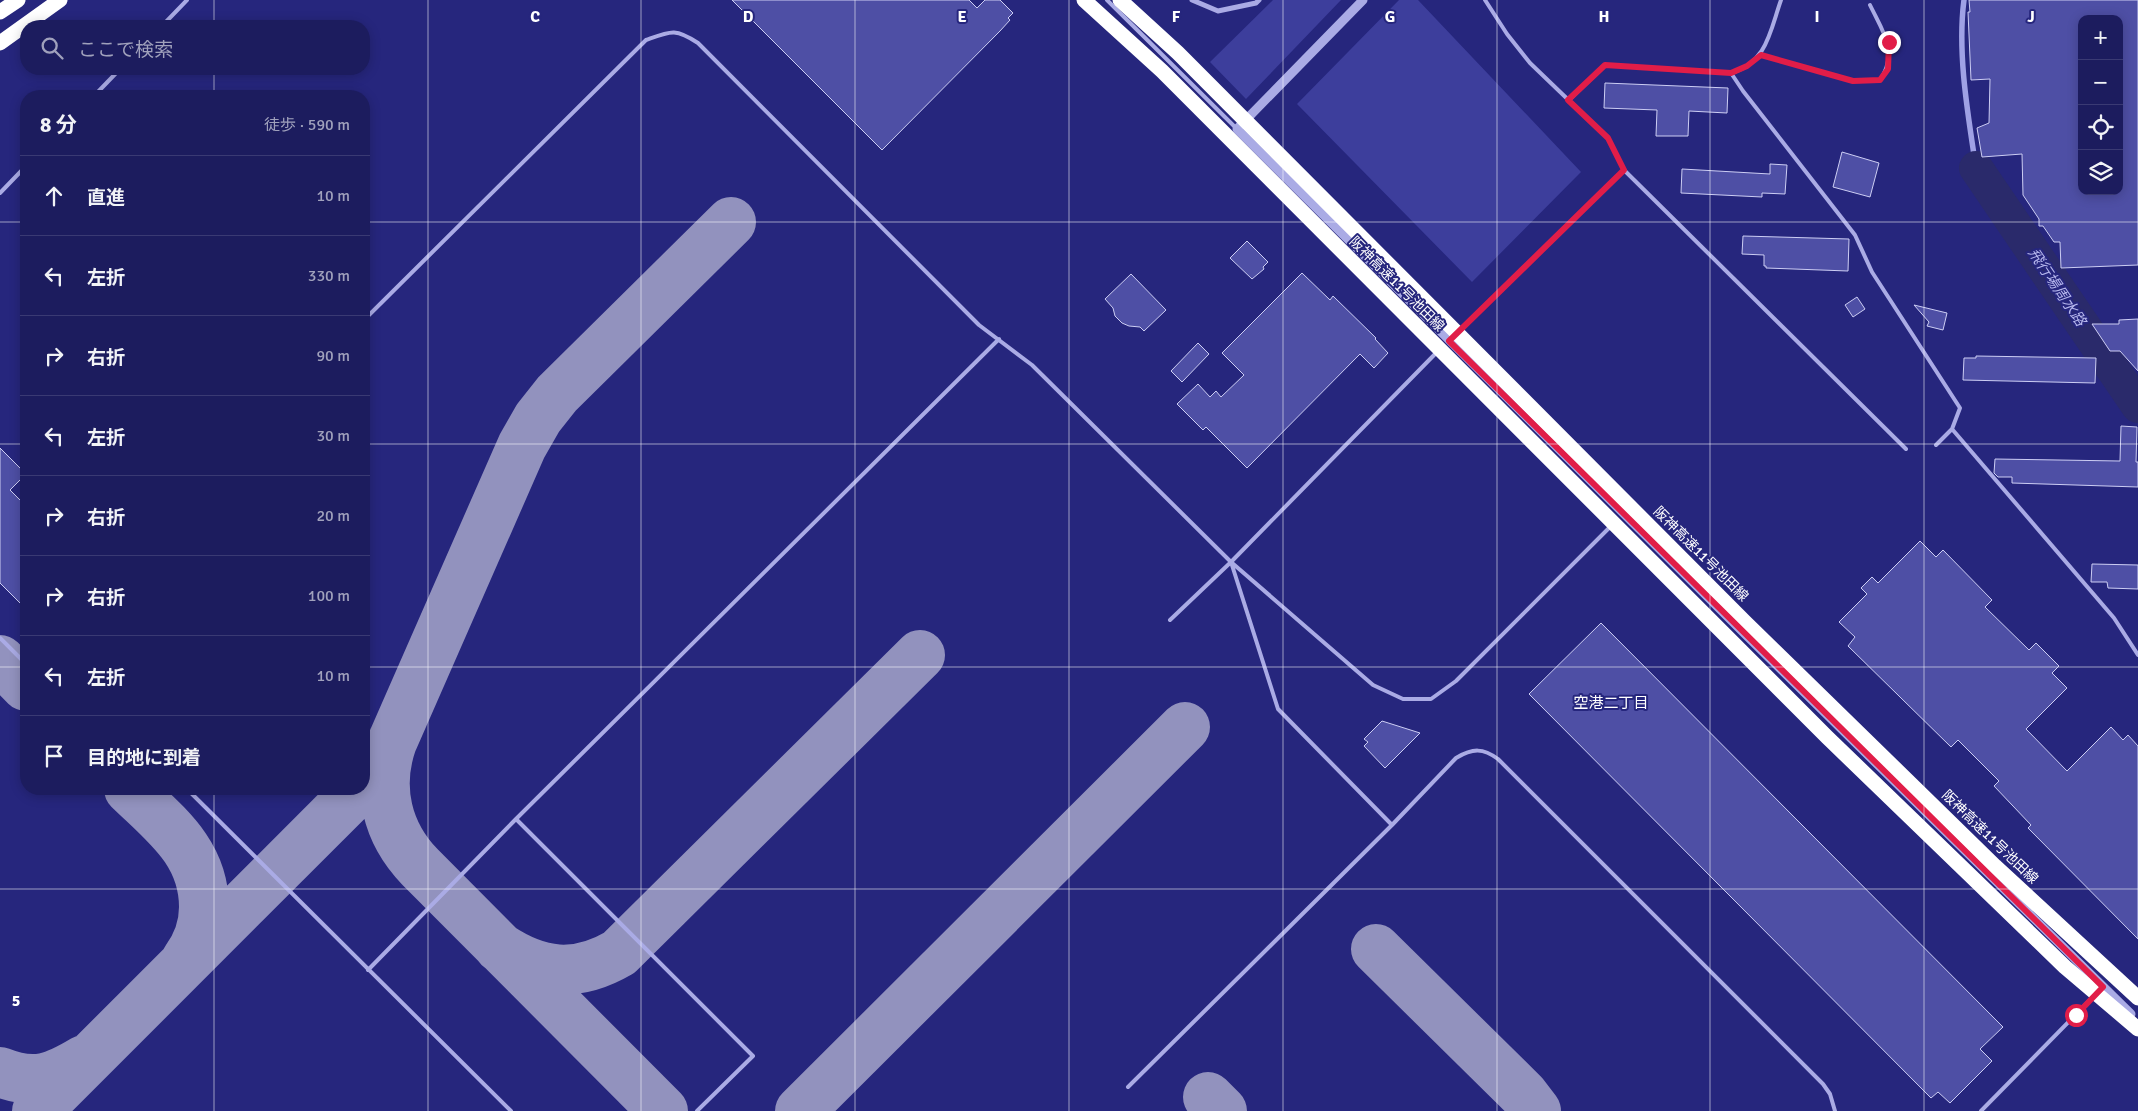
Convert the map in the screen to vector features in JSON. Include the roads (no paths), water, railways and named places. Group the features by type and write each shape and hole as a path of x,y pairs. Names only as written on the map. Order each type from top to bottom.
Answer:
{"highway":[{"path":"0,12 18,0"},
{"path":"32,20 60,0"},
{"name":"阪神高速11号池田線","path":"1084,0 1162,71 1834,744 2065,967 2138,1029"},
{"name":"阪神高速11号池田線","path":"1120,0 1178,53 1759,636 1995,866 2138,998"},
{"path":"0,43 20,29"}],"street":[{"path":"1193,0 1218,11 1256,3 1259,0"},
{"path":"1363,0 1237,129 1623,514 2138,1021"}],"lane":[{"path":"168,20 187,0"},
{"path":"1108,0 1237,129"},
{"path":"1485,0 1507,34 1530,63 1608,138 1624,170 1906,449"},
{"path":"1568,100 1605,65 1731,73 1747,66 1761,55 1782,0"},
{"path":"1761,55 1853,81 1880,80 1888,69 1889,42 1870,5"},
{"path":"370,314 646,40 664,33 682,32 698,43 979,325 1032,365 1231,562 1373,685 1403,698 1431,699 1456,681 1623,514"},
{"path":"1731,73 1855,235 1872,272 1960,408 1952,429 1936,445"},
{"path":"100,90 114,75"},
{"path":"1170,620 1231,562 1449,341 1624,170"},
{"path":"0,192 20,172"},
{"path":"368,970 999,339"},
{"path":"1952,429 2114,618 2138,655"},
{"path":"1231,562 1278,709 1392,825"},
{"path":"0,638 20,658"},
{"path":"1128,1087 1392,825 1456,758 1467,752 1488,752 1498,759 1823,1084 1830,1094 1835,1111"},
{"path":"192,795 511,1111"},
{"path":"516,820 753,1056 697,1111"},
{"path":"1981,1111 2103,987"}],"waterway":[{"path":"1964,0 1962,20 1963,62 1976,168"},
{"name":"飛行場周水路","path":"1976,168 2138,406"}],"district":[{"name":"空港二丁目","path":"1611,703"}]}
